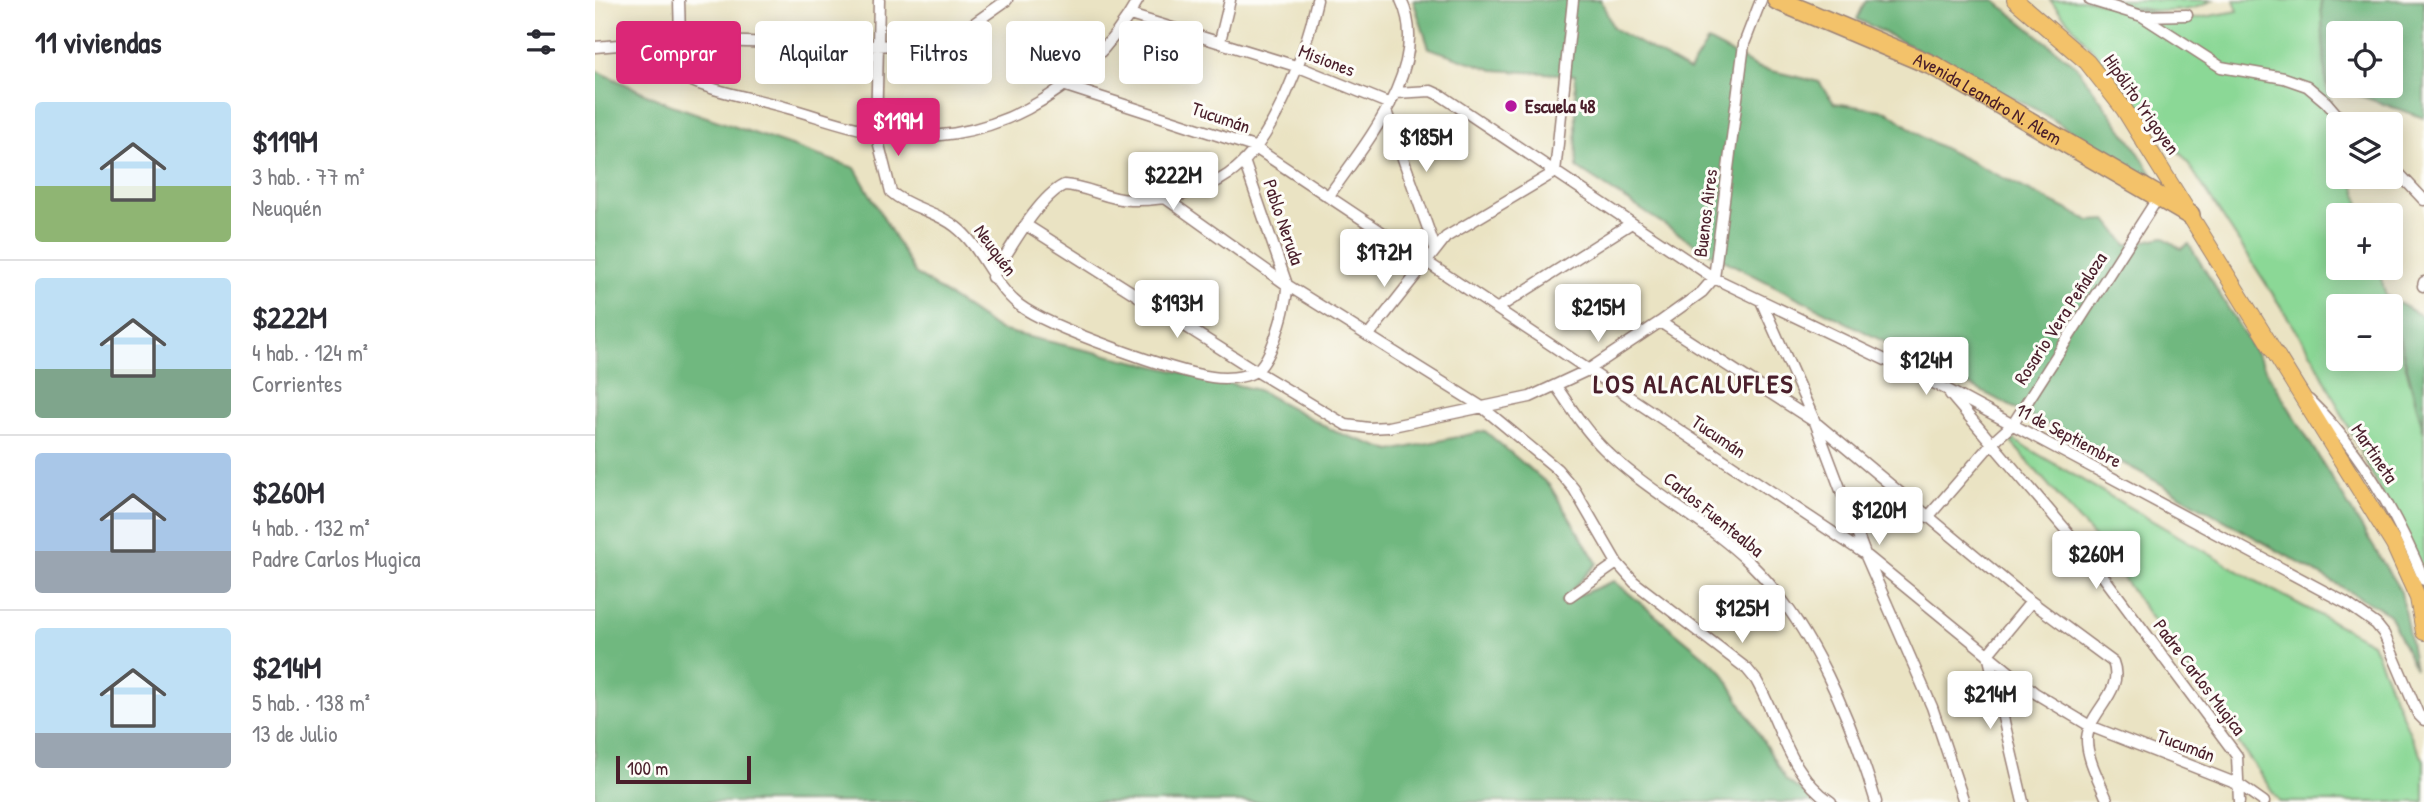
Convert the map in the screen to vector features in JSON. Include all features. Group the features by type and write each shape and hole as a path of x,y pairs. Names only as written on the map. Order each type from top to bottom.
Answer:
{"highway":[{"name":"Avenida Leandro N. Alem","path":"1777,0 1934,66 2190,215"}],"main road":[{"name":"Hipólito Yrigoyen","path":"2015,0 2067,43 2103,82 2149,148 2302,393 2405,566 2418,598 2424,631"}],"street":[{"path":"678,21 679,0"},
{"name":"Neuquén","path":"879,0 876,132 891,192 962,231 1008,296 1043,319 1156,361 1212,377 1235,377 1256,372"},
{"path":"741,42 878,46 922,43 966,29 1007,0"},
{"path":"709,84 876,132 917,136 970,132 1009,119 1066,86 1108,43 1138,0"},
{"path":"1220,41 1230,0"},
{"path":"992,277 1026,225 1056,189 1074,185 1129,201 1165,198 1210,184 1230,174 1244,161 1281,104 1299,67 1317,0"},
{"path":"1328,197 1388,108 1395,93 1408,55 1410,36 1401,0"},
{"path":"1368,336 1446,237 1555,172 1573,0"},
{"name":"Buenos Aires","path":"1256,372 1346,425 1388,427 1530,397 1556,386 1588,370 1702,292 1714,278 1744,44 1761,0"},
{"path":"2090,0 2142,16 2221,66 2307,86 2335,112"},
{"name":"Misiones","path":"1129,15 1299,67 1388,108"},
{"path":"2142,16 2187,15"},
{"path":"595,47 616,45"},
{"name":"Tucumán","path":"1066,86 1254,147 1865,554 2035,693 2089,726 2240,785 2265,802"},
{"name":"11 de Septiembre","path":"1395,93 1431,91 1442,96 1714,278 1946,389 2367,617 2384,634 2418,714 2424,720"},
{"path":"1388,108 1435,248"},
{"name":"Pablo Neruda","path":"1244,161 1287,285 1287,302 1267,356 1256,372"},
{"path":"2403,178 2424,200"},
{"name":"Rosario Vera Peñaloza","path":"1928,517 1991,443 2013,425 2159,196"},
{"path":"1165,198 1287,285 1482,407 1557,469 1574,489 1617,563 1634,582 1747,669 1764,695 1801,776 1813,790 1831,802"},
{"path":"1498,308 1630,224"},
{"path":"1026,225 1256,372"},
{"path":"1762,303 1815,422 1865,554 1932,707 1963,802"},
{"path":"1660,322 1815,422 2031,602 2113,662 2117,672 2115,684 2089,726 2089,751 2108,802"},
{"name":"Carlos Fuentealba","path":"1556,386 1584,427 1606,451 1749,562 1775,590 1827,677 1859,747 1876,802"},
{"name":"Padre Carlos Mugica","path":"1946,389 2112,586 2237,756 2239,802"},
{"name":"Martineta","path":"2302,393 2334,424 2385,500 2424,580"},
{"path":"1570,596 1617,563"},
{"path":"2023,802 1988,654 2031,602"}],"green space":[{"path":"1413,0 1601,0 1613,28 1689,71 1708,41 1759,68 1819,82 1834,103 1887,111 1925,139 2090,221 2107,220 2127,245 2163,237 2181,249 2189,244 2401,592 2415,669 2389,614 2136,470 1702,249 1577,168 1575,75 1494,70 1429,48"},
{"path":"1866,0 1994,0 2076,66 2135,147 2160,187 2039,111 1857,19"},
{"path":"2050,0 2089,0 2187,20 2238,11 2234,0 2321,0 2326,98 2330,98 2334,112 2326,112 2326,189 2355,189 2360,203 2326,203 2326,280 2381,280 2386,294 2326,294 2326,371 2403,371 2403,356 2424,432 2424,600 2414,559 2314,358 2186,160"},
{"path":"2109,0 2213,0 2189,9 2162,11"},
{"path":"2321,0 2424,0 2424,118 2366,98 2403,98 2403,21 2326,21 2326,84"},
{"path":"595,70 616,80 616,84 625,84 666,103 855,168 915,273 999,330 1258,390 1336,432 1391,451 1485,431 1550,486 1597,563 1560,603 1614,581 1722,671 1786,780 1816,802 595,802"},
{"path":"2403,305 2424,317 2424,432 2403,352"},
{"path":"2005,435 2254,580 2372,643 2413,741 2424,760 2424,802 2280,802 2098,542"}],"place":[{"name":"Escuela 48","path":"1511,106"}],"district":[{"name":"LOS ALACALUFLES","path":"1694,383"}]}
